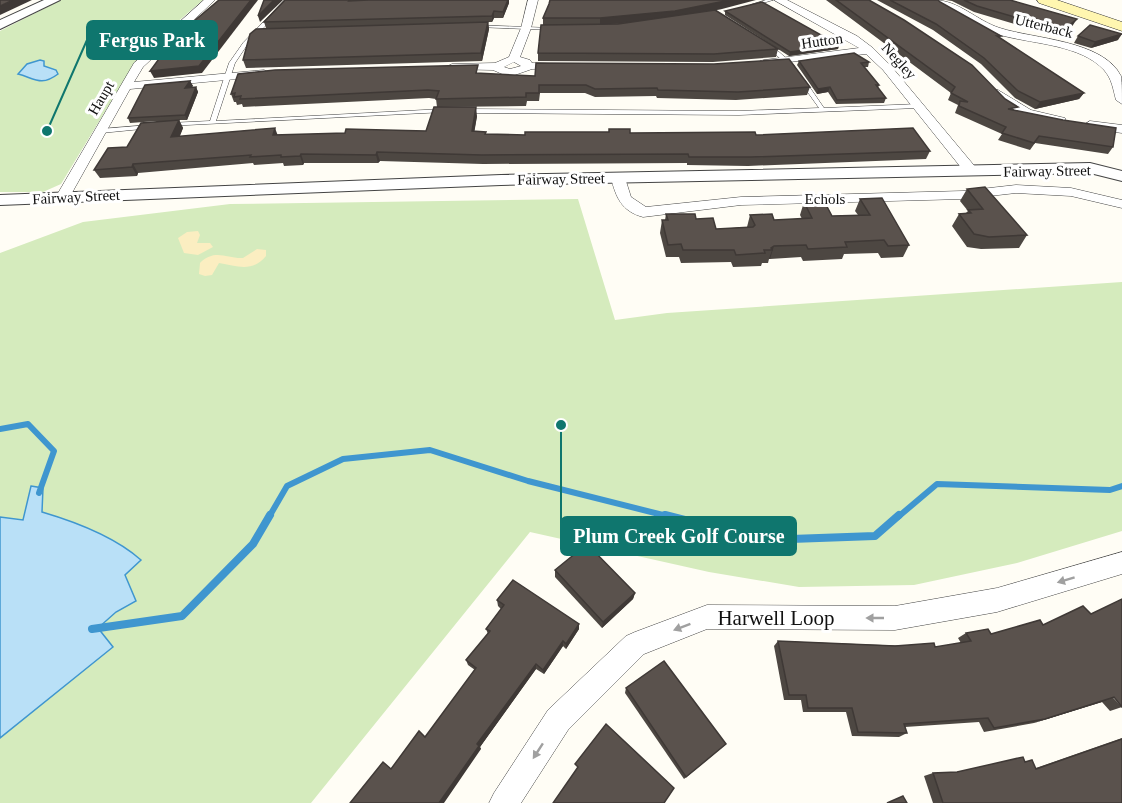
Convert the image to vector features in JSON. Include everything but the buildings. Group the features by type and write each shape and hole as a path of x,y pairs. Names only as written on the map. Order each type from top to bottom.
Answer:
{"main road":[{"path":"1044,0 1122,27"}],"street":[{"path":"0,25 54,0"},
{"name":"Haupt","path":"61,200 138,64 210,0"},
{"path":"514,59 526,28 533,0"},
{"name":"Negley","path":"779,0 853,38 868,50 887,68 972,172"},
{"name":"Utterback","path":"939,0 978,23 999,31 1057,43 1096,60 1116,77 1122,100"},
{"name":"Hutton","path":"756,64 868,50"},
{"path":"436,67 498,66 503,61 514,59 523,60 528,66"},
{"path":"498,66 501,71 509,73 524,70 528,66 575,66"},
{"path":"127,86 278,72"},
{"path":"989,84 1003,100 1046,119 1122,129"},
{"name":"Fairway Street","path":"0,200 61,200 116,195 371,184 618,178 1090,168 1122,176"},
{"name":"Echols","path":"618,178 624,200 643,212 741,201 963,195 1016,189 1071,192 1122,204"},
{"name":"Harwell Loop","path":"504,803 558,720 634,645 707,617 895,618 998,600 1122,563"}],"lane":[{"path":"213,122 232,63 256,32 288,0"},
{"path":"749,6 779,0"},
{"path":"468,26 561,29"},
{"path":"256,32 266,32"},
{"path":"760,41 789,61 824,110"},
{"path":"101,130 435,111 739,113 918,106"}],"green space":[{"path":"61,0 203,0 161,36 126,77 61,184 43,192 0,192 0,31"},
{"path":"578,199 615,320 667,313 1122,282 1122,531 1017,563 914,585 799,587 709,572 530,532 311,803 0,803 0,253 83,222 230,204"}],"sand":[{"path":"198,231 200,235 197,243 210,243 213,247 198,255 184,253 178,238 187,232"},
{"path":"257,249 266,250 266,256 255,265 238,267 219,263 212,275 199,274 200,263 211,256 243,258"}],"water":[{"path":"44,61 44,66 56,70 58,74 42,81 18,74 27,64"},
{"path":"31,486 43,488 42,512 94,531 119,544 141,560 125,575 136,601 116,612 98,628 113,647 0,738 0,517 23,520"}],"waterway":[{"path":"0,429 28,424 54,451 39,493"},
{"path":"269,517 287,486 343,459 430,450 528,481 671,517"},
{"path":"898,517 937,484 1110,490 1122,486"},
{"path":"92,629 182,616 253,544 270,515"},
{"path":"665,515 763,540 875,536 899,515"}],"place":[{"name":"Fergus Park","path":"47,131"},
{"name":"Plum Creek Golf Course","path":"561,425"}]}
